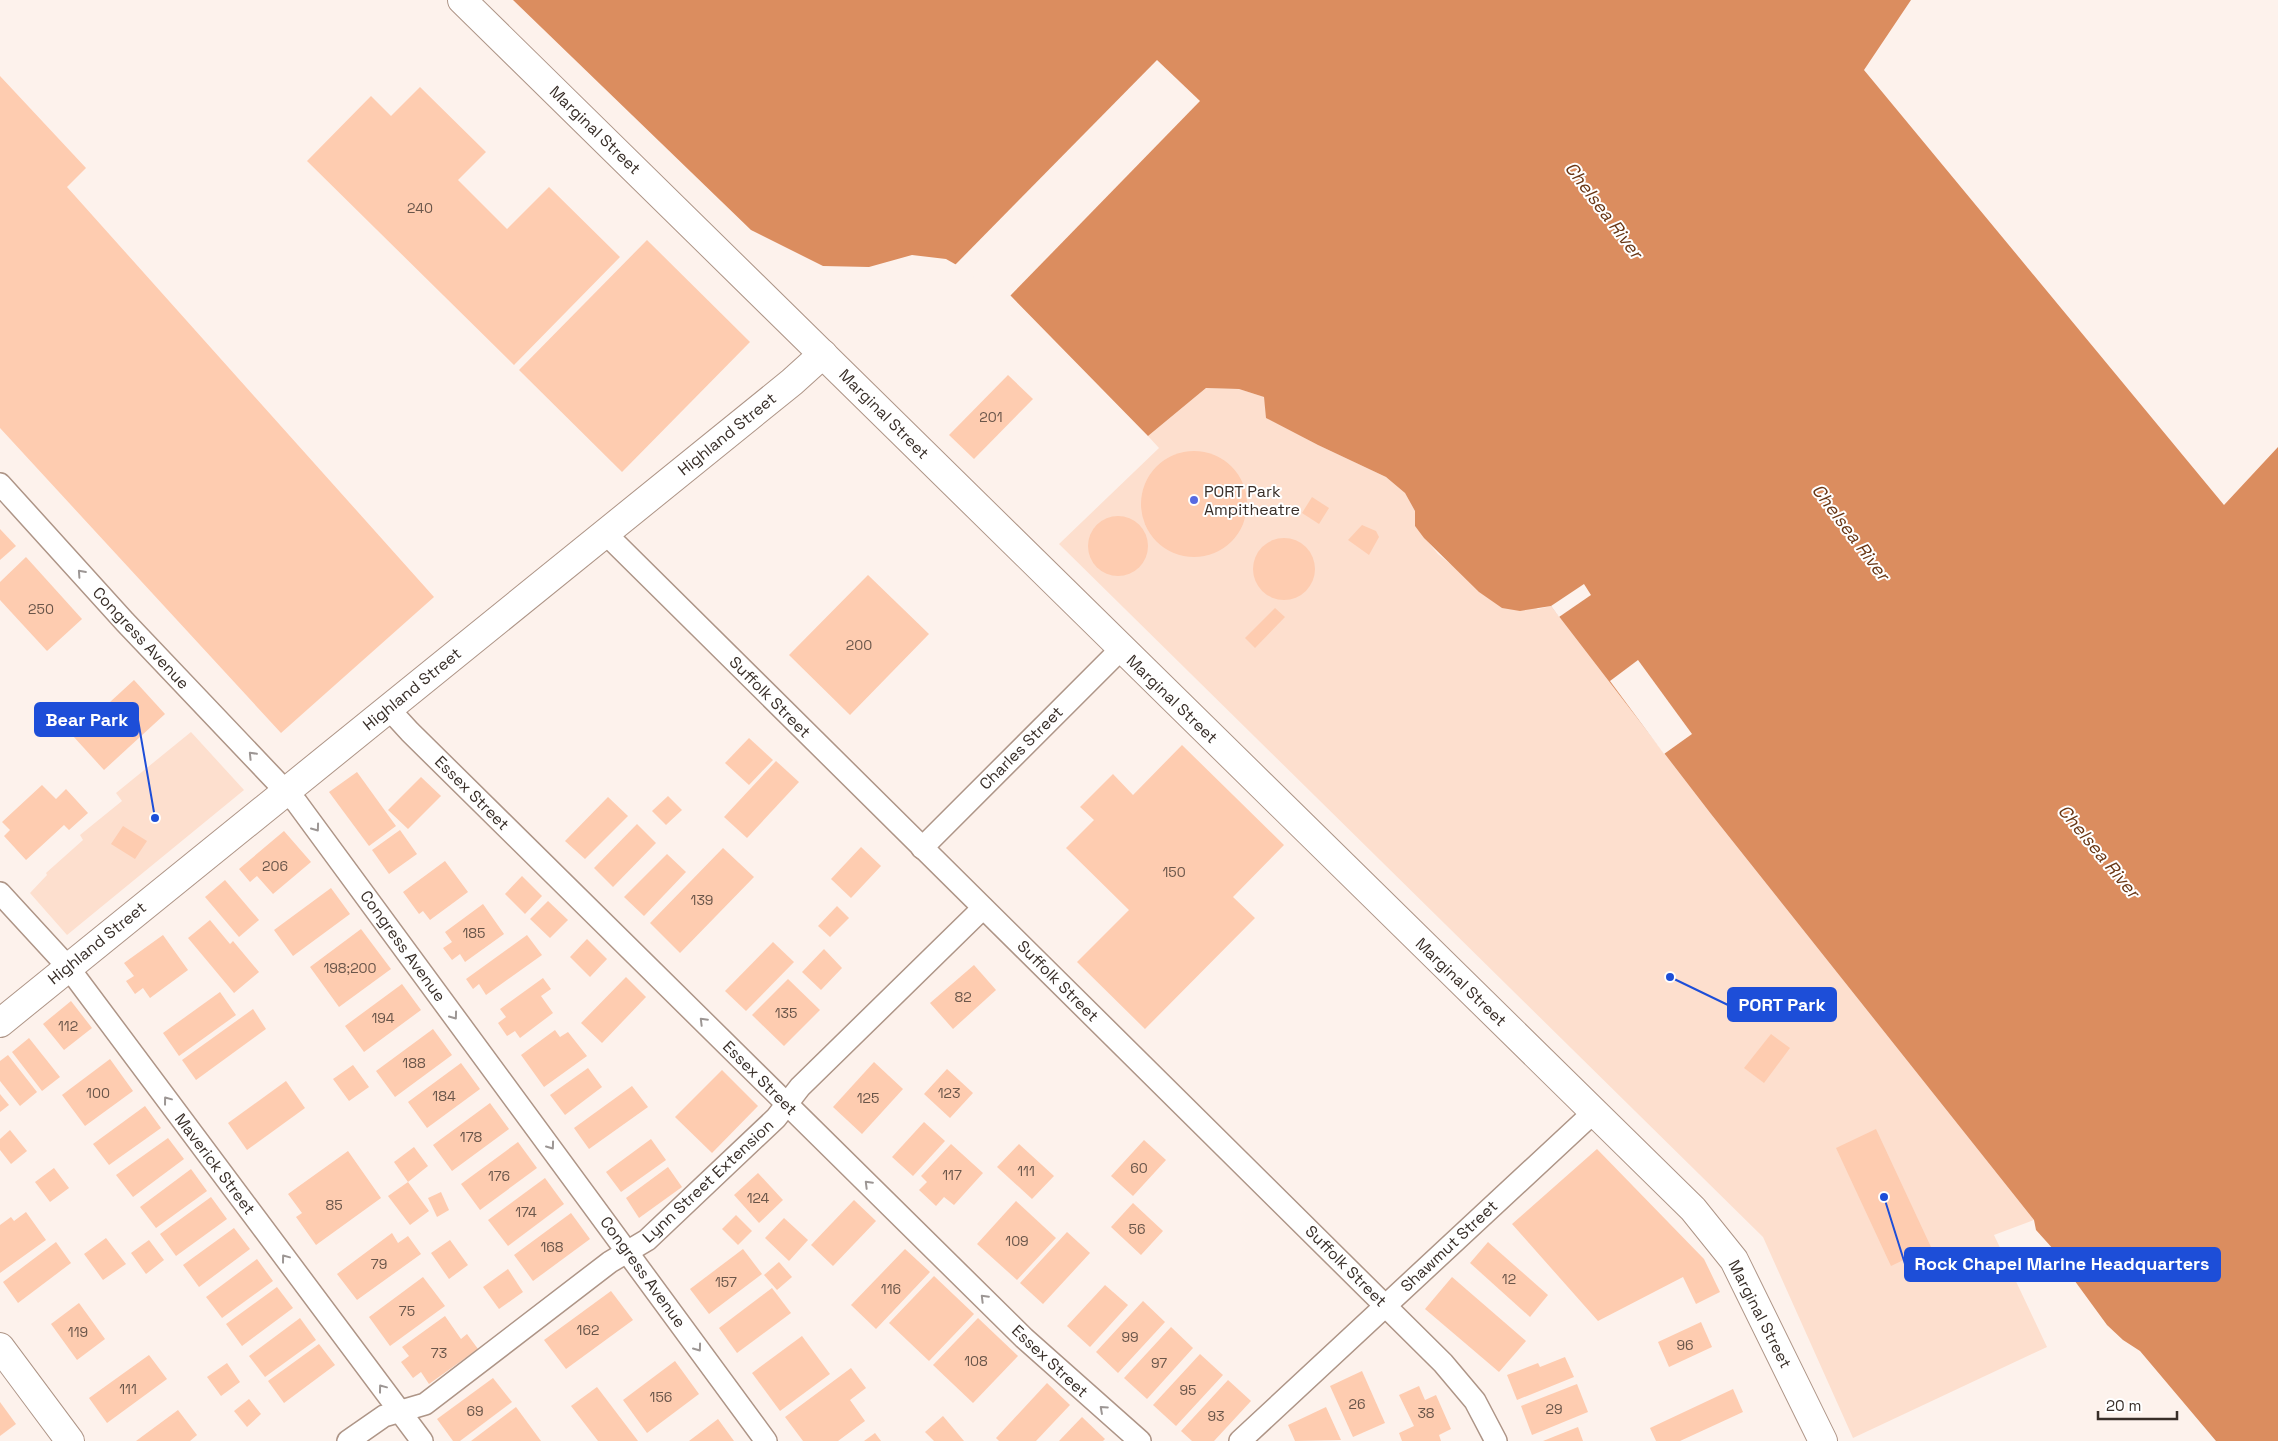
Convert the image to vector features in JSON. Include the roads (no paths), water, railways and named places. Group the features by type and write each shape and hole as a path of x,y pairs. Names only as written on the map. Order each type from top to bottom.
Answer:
{"main road":[{"name":"Marginal Street","path":"462,0 1693,1209 1734,1260 1750,1288 1822,1441"},
{"name":"Highland Street","path":"0,1023 68,966 797,378 823,354"},
{"path":"0,1347 70,1441"}],"street":[{"name":"Congress Avenue","path":"0,484 125,622 286,790 308,817 766,1441"},
{"name":"Suffolk Street","path":"605,532 1385,1305 1460,1382 1475,1401 1496,1441"},
{"name":"Charles Street","path":"922,848 1121,648"},
{"name":"Essex Street","path":"388,708 410,732 1024,1338 1140,1441"},
{"name":"Maverick Street","path":"0,892 68,966 422,1441"},
{"name":"Lynn Street Extension","path":"348,1441 384,1416 425,1404 610,1262 647,1240 776,1118 800,1087 983,908"},
{"name":"Shawmut Street","path":"1240,1441 1594,1112"}],"water":[{"name":"Chelsea River","path":"513,0 1911,0 1864,70 2224,505 2278,447 2278,1441 2216,1441 2140,1351 2123,1340 2107,1325 2069,1273 2063,1260 2036,1230 2034,1220 1711,814 1551,606 1520,611 1502,608 1479,592 1424,538 1415,526 1415,511 1405,493 1386,477 1266,418 1264,397 1239,389 1206,388 1148,436 1010,295 946,259 912,255 869,267 823,266 751,230"}],"place":[{"name":"PORT Park Ampitheatre","path":"1194,500"},
{"name":"Bear Park","path":"155,818"},
{"name":"PORT Park","path":"1670,977"},
{"name":"Rock Chapel Marine Headquarters","path":"1884,1197"}]}
